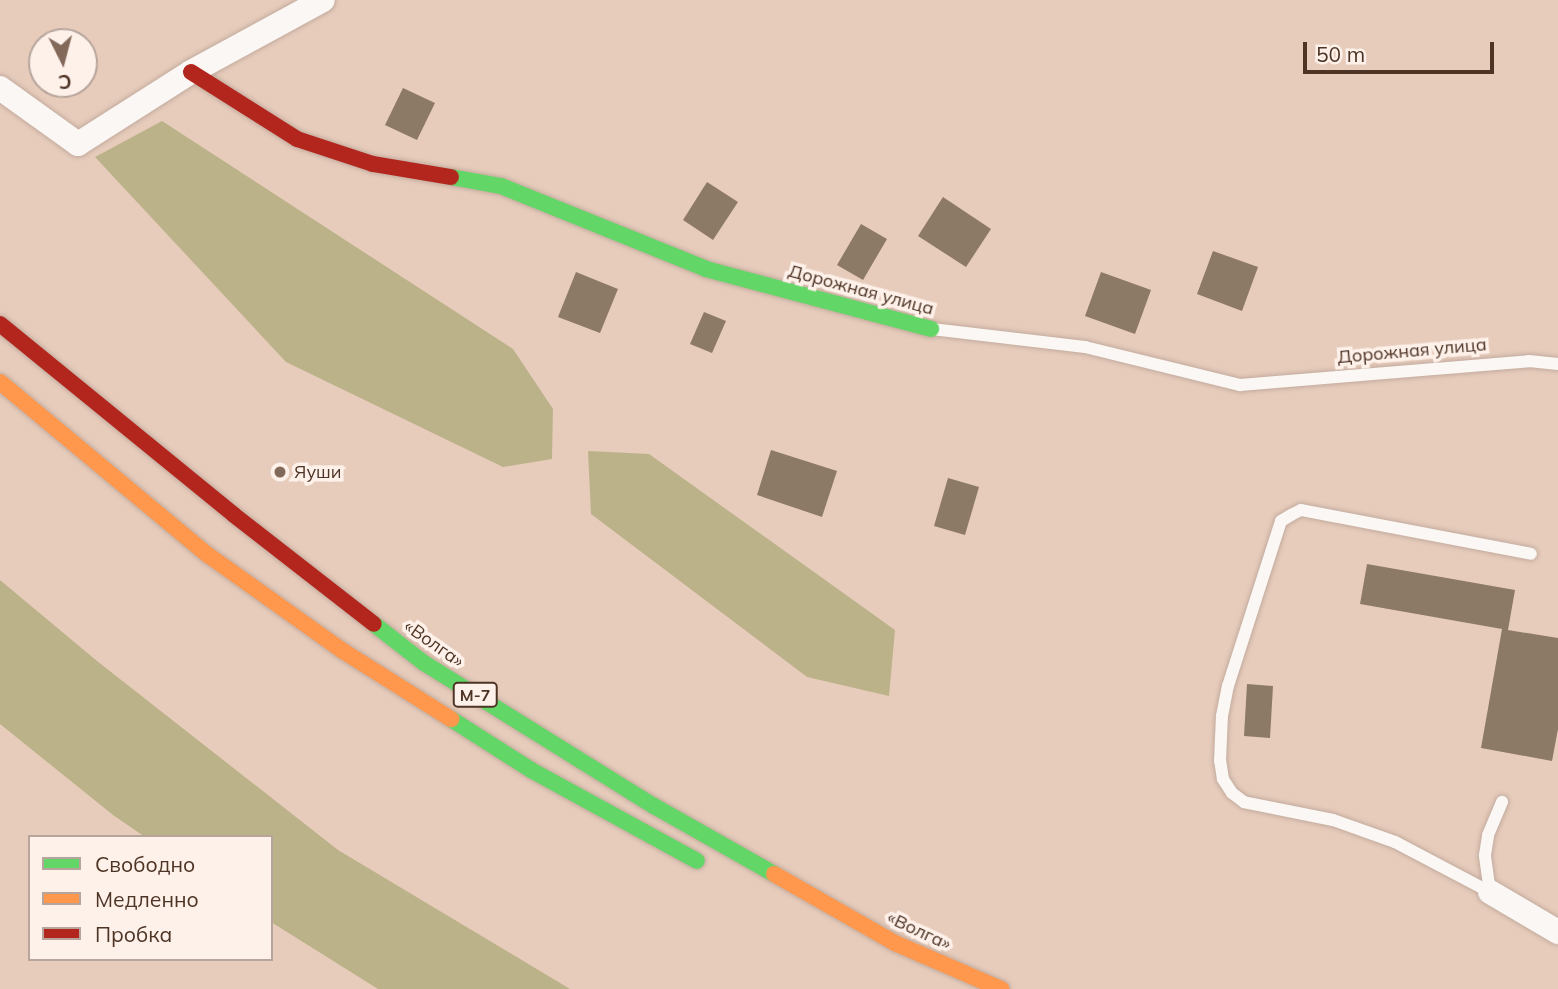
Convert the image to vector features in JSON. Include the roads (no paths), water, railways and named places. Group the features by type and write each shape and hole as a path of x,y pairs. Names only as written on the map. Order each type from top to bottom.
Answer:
{"main road":[{"name":"Дорожная улица","path":"191,72 297,139 373,164 501,186 706,269 931,329"},
{"name":"«Волга»","path":"0,324 234,516 424,663 653,806 895,943 1001,989"},
{"path":"0,382 208,555 342,652 531,770 709,868"}],"street":[{"path":"0,88 78,144 191,72 323,0"},
{"path":"1490,892 1558,932"}],"lane":[{"name":"Дорожная улица","path":"931,329 1085,347 1240,385 1529,361 1558,364"},
{"path":"1490,892 1395,842 1333,820 1244,802 1232,793 1223,779 1220,761 1222,716 1228,686 1281,521 1290,514 1301,510 1531,554"},
{"path":"1490,892 1485,855 1488,835 1502,802"}],"place":[{"name":"Яуши","path":"280,472"}]}
